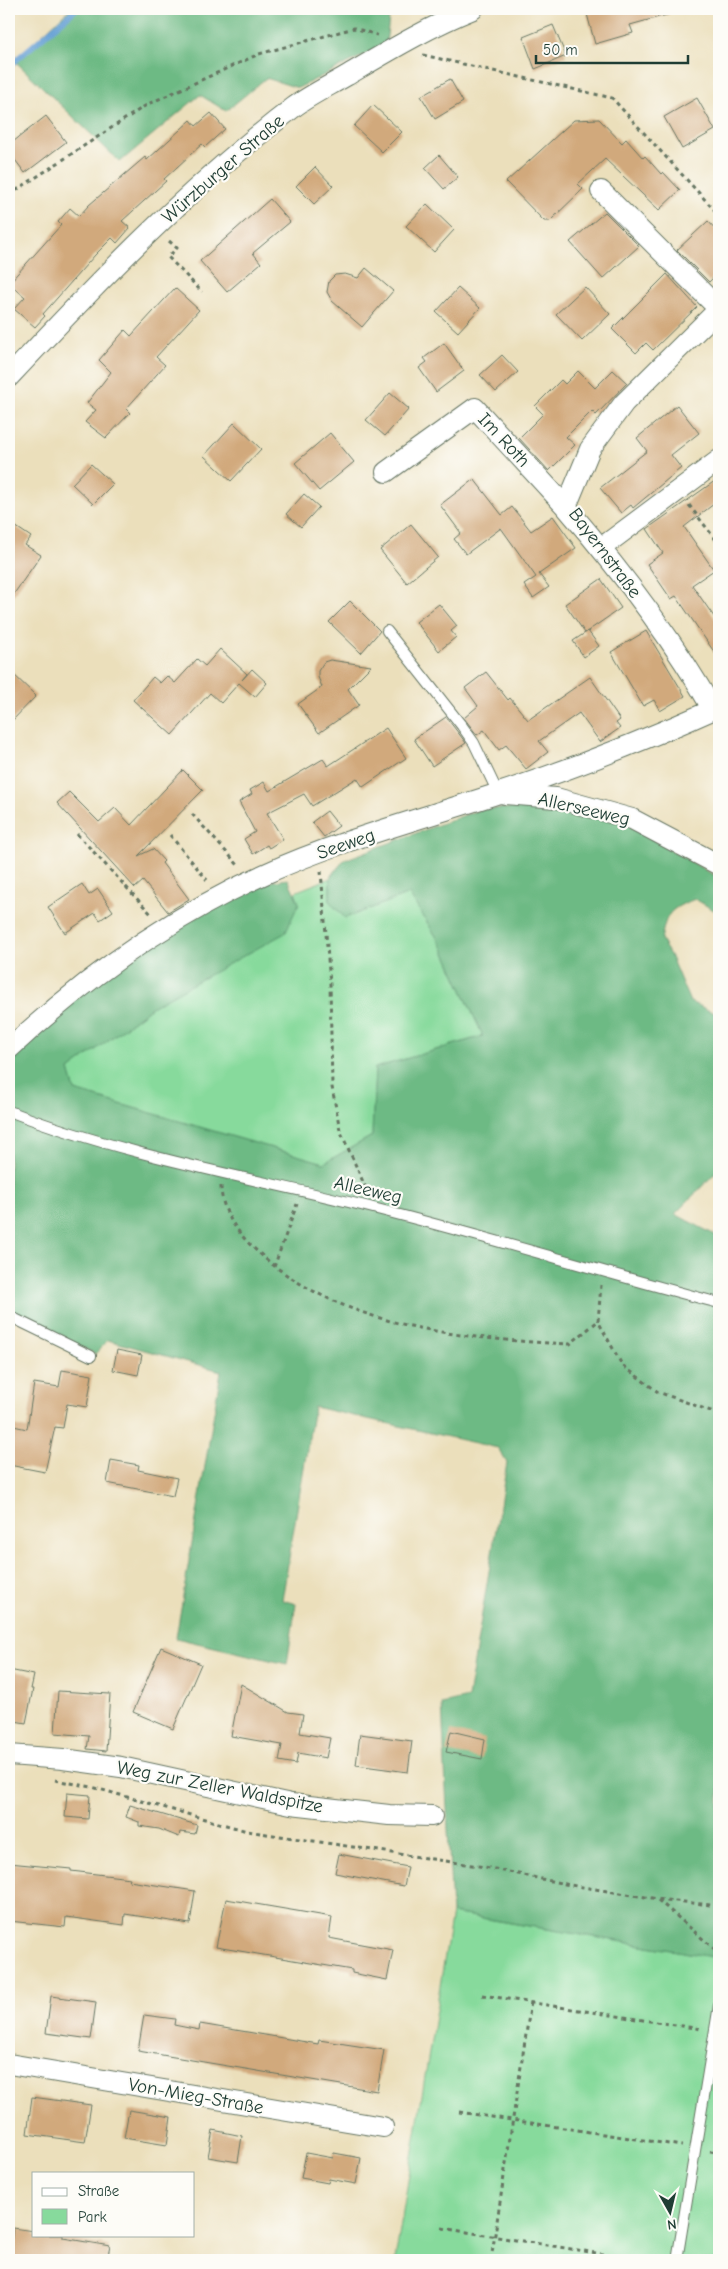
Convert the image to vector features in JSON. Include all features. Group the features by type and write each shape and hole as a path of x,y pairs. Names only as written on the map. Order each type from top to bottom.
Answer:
{"street":[{"name":"Würzburger Straße","path":"9,377 63,320 150,234 231,158 296,106 404,42 473,9"},
{"name":"Bayernstraße","path":"601,191 719,309 624,403 590,449 566,507 601,548 686,662 716,708"},
{"name":"Im Roth","path":"386,472 474,408 566,507"},
{"path":"601,548 719,460"},
{"name":"Seeweg","path":"9,1049 55,1006 82,985 164,928 252,880 320,852 574,767 716,708"},
{"name":"Allerseeweg","path":"498,793 556,798 632,819 719,865"},
{"name":"Weg zur Zeller Waldspitze","path":"9,1755 63,1758 121,1767 290,1804 389,1816 432,1816"},
{"name":"Von-Mieg-Straße","path":"9,2064 383,2127"}],"lane":[{"path":"387,631 474,743 498,793"},
{"name":"Alleeweg","path":"9,1112 62,1132 221,1174 376,1209 602,1269 719,1303"},
{"path":"9,1316 91,1356"},
{"path":"677,2260 719,2005"}],"path":[{"path":"9,195 25,182 148,104 259,54 354,28 404,42 417,54 612,98 719,215"},
{"path":"150,234 163,248 170,241 176,248 168,256 202,292"},
{"path":"701,520 719,544"},
{"path":"192,814 252,880"},
{"path":"77,834 164,928"},
{"path":"170,834 220,896"},
{"path":"320,852 330,984 332,1087 340,1130 376,1209"},
{"path":"221,1174 221,1191 227,1213 241,1238 274,1267 329,1301 376,1317 440,1331 501,1341 570,1344 598,1321"},
{"path":"274,1267 301,1192"},
{"path":"602,1269 598,1321 622,1365 658,1392 719,1414"},
{"path":"46,1778 92,1787 247,1831 485,1867 658,1899 719,1906"},
{"path":"658,1899 719,1953"},
{"path":"482,1995 715,2031"},
{"path":"491,2260 531,2002"},
{"path":"459,2112 719,2152"},
{"path":"442,2228 639,2260"}],"green space":[{"path":"70,9 390,9 386,44 298,88 266,78 226,111 200,95 120,162 14,60"},
{"path":"553,807 625,823 719,878 719,913 695,899 679,906 667,918 661,940 670,955 690,1002 719,1015 719,1169 675,1214 719,1237 719,1958 452,1913 442,1704 468,1698 507,1463 498,1448 314,1407 282,1600 296,1604 287,1664 176,1638 221,1371 108,1340 95,1354 9,1312 9,1056 55,1013 172,930 261,883 288,879 299,903 285,933 153,1006 69,1070 75,1091 324,1163 372,1136 375,1068 483,1036 441,944 409,894 345,918 330,902 330,878 344,860 481,809"},
{"path":"330,878 330,902 345,918 409,894 441,944 483,1036 375,1068 372,1136 324,1163 75,1091 69,1070 153,1006 299,903 295,892"},
{"path":"452,1913 719,1958 719,2260 395,2260"}],"building":[{"path":"606,9 669,9 670,14 630,25 633,33 595,44 587,14"},
{"path":"553,25 566,56 535,69 523,37"},
{"path":"450,79 463,102 435,119 421,96"},
{"path":"697,98 715,130 682,149 664,117"},
{"path":"373,105 402,132 382,152 354,126"},
{"path":"211,113 225,129 205,147 202,144 164,179 166,181 122,221 130,228 117,243 112,238 95,255 43,314 45,316 35,327 14,309 25,297 9,283 61,225 58,222 70,208 79,216 89,205 145,157 147,160 191,120 196,126"},
{"path":"46,116 66,142 25,173 9,152 9,145"},
{"path":"599,119 622,143 626,139 643,158 645,156 661,174 663,172 680,190 659,210 605,159 578,184 583,189 550,221 544,221 506,182 574,120"},
{"path":"439,155 458,177 444,189 425,168"},
{"path":"315,167 333,186 314,204 296,186"},
{"path":"270,199 290,222 253,253 261,263 227,292 200,261"},
{"path":"427,204 454,230 434,252 406,226"},
{"path":"605,212 639,246 603,279 570,242"},
{"path":"708,221 719,233 719,272 709,282 677,250"},
{"path":"366,268 393,291 362,327 332,301 327,292 329,281 335,275 345,274 358,278"},
{"path":"667,274 697,307 653,350 646,343 636,353 612,329"},
{"path":"585,287 610,314 582,341 556,314"},
{"path":"175,288 199,310 156,357 165,365 126,409 130,413 106,438 85,422 96,410 87,403 111,372 99,360 125,330 131,336"},
{"path":"458,288 480,308 458,332 436,312"},
{"path":"444,343 464,371 436,392 419,368 427,362 424,358"},
{"path":"502,355 518,372 496,392 480,375"},
{"path":"613,370 627,383 596,415 592,411 566,437 575,445 549,471 519,438 543,414 535,406 561,380 565,384 578,371 595,388"},
{"path":"390,393 409,409 385,436 366,420"},
{"path":"677,405 699,433 671,455 681,468 633,508 631,505 621,513 600,488 647,451 637,438"},
{"path":"234,423 261,449 231,481 204,456"},
{"path":"330,433 354,462 319,491 295,463"},
{"path":"91,464 113,484 93,504 72,484"},
{"path":"719,478 719,500 684,527 714,570 692,585 719,624 719,659 676,596 671,599 647,564 663,553 647,529"},
{"path":"474,479 502,515 512,507 531,531 553,516 576,548 539,574 549,587 533,598 524,585 536,577 501,528 466,554 454,539 461,533 440,505"},
{"path":"304,494 319,507 301,527 286,514"},
{"path":"9,522 31,537 25,545 41,555 9,601"},
{"path":"411,524 438,557 407,583 380,550"},
{"path":"601,579 621,608 585,633 565,604"},
{"path":"350,601 380,631 361,653 329,622"},
{"path":"439,604 457,626 451,631 456,637 439,651 416,622"},
{"path":"588,631 599,646 584,657 573,641"},
{"path":"646,631 685,696 660,711 654,700 643,706 611,652"},
{"path":"220,649 247,674 242,680 252,669 267,683 255,697 239,683 221,703 210,693 172,735 133,700 153,677 160,683 167,676 175,683 197,659 205,666"},
{"path":"330,660 371,666 348,689 359,705 319,733 298,704 322,687 318,671 324,662"},
{"path":"9,670 36,696 9,724"},
{"path":"486,672 508,700 510,698 528,720 590,677 620,720 616,723 620,728 600,742 579,713 539,741 548,752 526,769 506,745 499,750 484,730 477,735 464,718 478,706 465,688"},
{"path":"446,717 466,743 432,766 414,739"},
{"path":"386,728 406,758 363,787 357,778 312,806 304,794 267,813 283,839 269,848 267,845 253,854 244,839 255,832 239,802 252,794 250,790 264,782 269,791 323,759 328,766"},
{"path":"183,770 203,790 138,856 153,849 164,861 162,863 189,899 168,912 143,881 135,888 57,803 69,792 99,822 115,808 131,825"},
{"path":"327,811 339,826 324,837 312,822"},
{"path":"82,884 89,895 98,889 113,911 100,920 95,913 65,933 48,907"},
{"path":"117,1350 142,1355 138,1375 113,1370"},
{"path":"62,1370 92,1375 87,1407 67,1404 63,1428 55,1427 45,1472 9,1465 9,1425 27,1429 34,1383 59,1387"},
{"path":"111,1460 139,1465 138,1470 177,1478 173,1496 107,1483"},
{"path":"161,1647 201,1664 173,1729 133,1712"},
{"path":"9,1670 34,1675 26,1723 9,1720"},
{"path":"241,1684 288,1712 303,1714 300,1733 330,1738 326,1758 298,1753 296,1764 279,1761 282,1745 231,1736"},
{"path":"58,1691 110,1694 106,1751 87,1749 89,1736 55,1733"},
{"path":"451,1731 485,1739 482,1759 446,1752"},
{"path":"360,1734 412,1741 408,1772 356,1765"},
{"path":"67,1793 90,1795 88,1819 65,1817"},
{"path":"130,1805 197,1825 195,1834 180,1832 179,1837 159,1829 139,1826 139,1822 126,1817"},
{"path":"339,1854 408,1867 404,1886 335,1873"},
{"path":"9,1863 71,1869 71,1871 130,1878 129,1881 195,1891 190,1924 125,1914 124,1925 66,1917 65,1927 9,1921"},
{"path":"226,1899 332,1917 329,1938 393,1950 387,1980 352,1973 352,1970 216,1947"},
{"path":"51,1996 96,2002 91,2039 46,2033"},
{"path":"144,2015 175,2019 174,2025 199,2030 200,2024 318,2044 319,2040 384,2050 377,2091 138,2051"},
{"path":"32,2097 91,2105 85,2142 27,2134"},
{"path":"129,2110 171,2117 167,2145 124,2138"},
{"path":"213,2130 242,2136 238,2162 208,2157"},
{"path":"306,2153 333,2158 334,2153 361,2158 356,2184 329,2179 328,2183 301,2178"},
{"path":"13,2228 32,2231 32,2236 63,2236 63,2238 110,2246 107,2260 9,2260"}],"waterway":[{"path":"9,66 76,9"}]}
